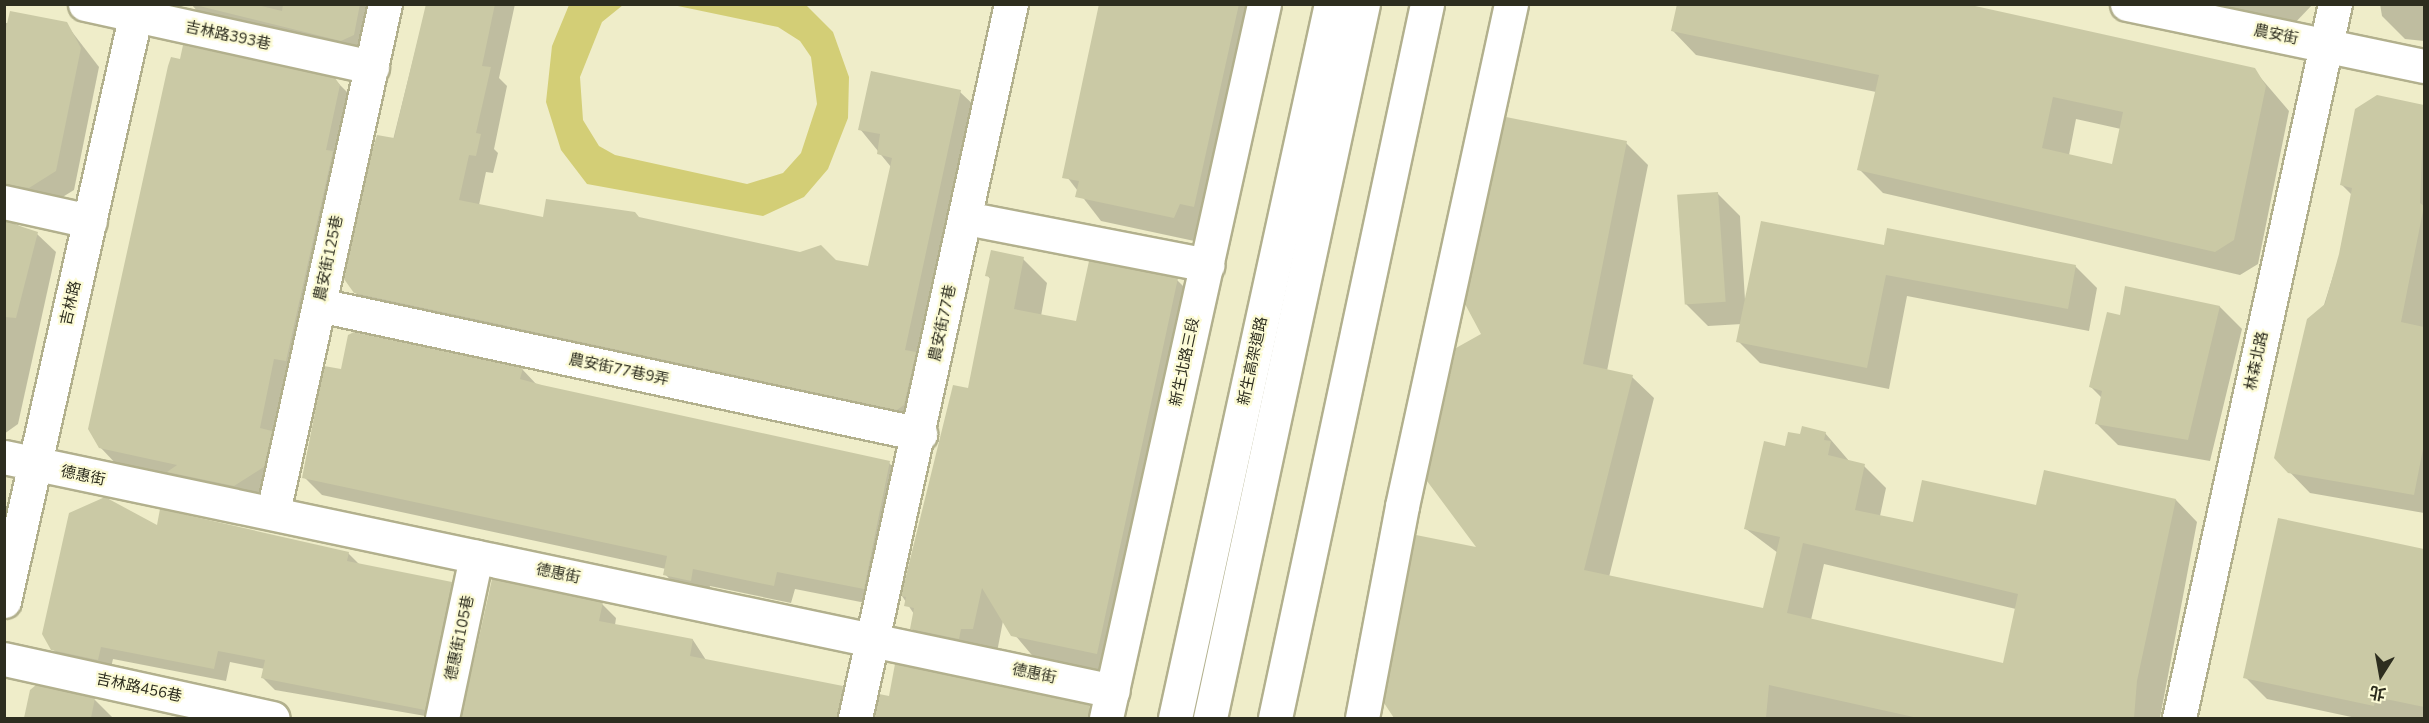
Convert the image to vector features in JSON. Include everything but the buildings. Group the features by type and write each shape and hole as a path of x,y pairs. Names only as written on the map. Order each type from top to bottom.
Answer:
{"main road":[{"name":"吉林路393巷","path":"85,4 136,10 372,67"},
{"name":"農安街125巷","path":"273,512 385,4"},
{"name":"農安街77巷","path":"855,718 876,641 1011,4"},
{"name":"新生北路三段","path":"1110,705 1264,4"},
{"name":"新生高架道路","path":"1175,718 1331,4"},
{"path":"1210,718 1364,4"},
{"path":"1275,718 1427,4"},
{"path":"1362,718 1402,506 1511,4"},
{"name":"農安街","path":"2127,4 2424,66"},
{"name":"林森北路","path":"2179,718 2335,4"},
{"name":"吉林路","path":"4,601 20,460 90,221 136,10"},
{"path":"1228,718 1318,315 1335,146"},
{"path":"4,202 90,221"},
{"path":"966,218 1207,265"},
{"name":"農安街77巷9弄","path":"319,305 920,434"},
{"name":"德惠街","path":"20,460 876,641 1110,705"},
{"name":"德惠街105巷","path":"442,718 476,557"},
{"name":"吉林路456巷","path":"4,659 273,718"}],"shaded area":[{"path":"569,5 623,5 602,22 580,77 583,120 599,146 615,155 747,184 783,173 801,153 817,104 811,57 800,41 778,27 673,5 806,5 833,32 849,77 848,118 828,169 804,197 763,216 587,184 561,150 546,102 552,46"}]}
